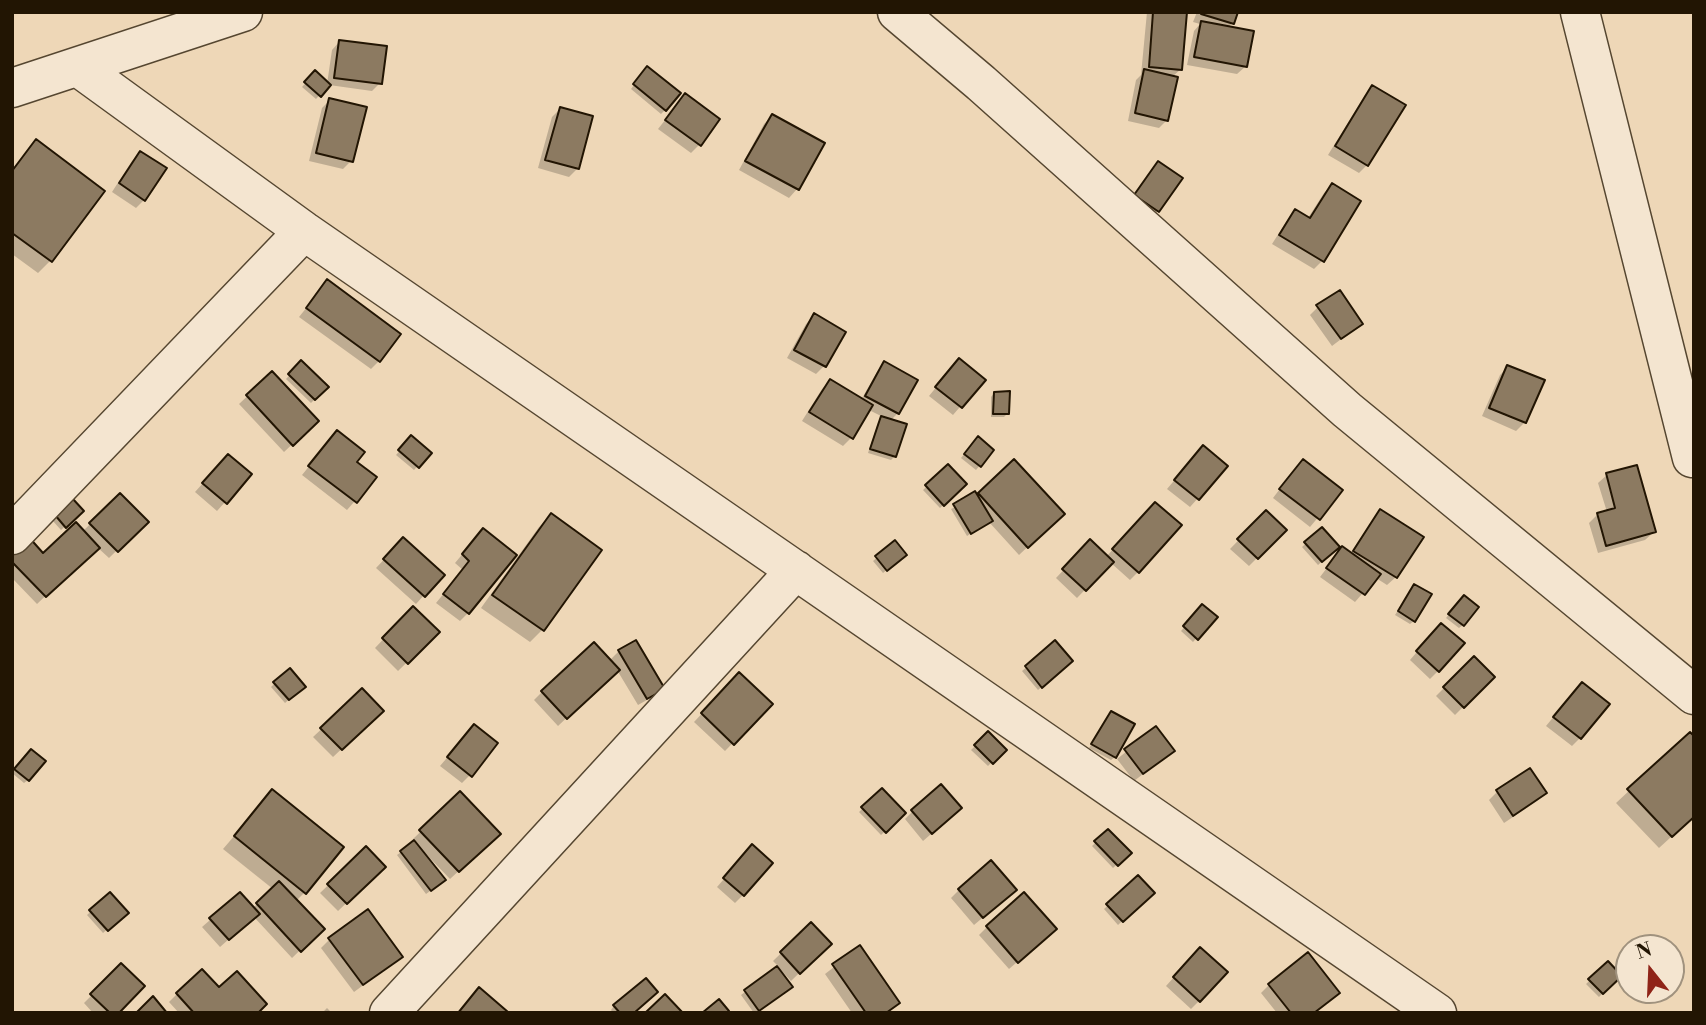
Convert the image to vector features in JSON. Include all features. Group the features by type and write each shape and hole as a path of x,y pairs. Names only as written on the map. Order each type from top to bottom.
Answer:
{"street":[{"path":"12,88 243,12"},
{"path":"897,12 981,83 1346,410 1694,695"},
{"path":"1580,12 1692,458"},
{"path":"78,67 304,231 1437,1013"},
{"path":"12,535 304,231"},
{"path":"389,1013 796,570"}],"building":[{"path":"1153,12 1187,12 1182,70 1149,67"},
{"path":"1201,12 1238,12 1234,24"},
{"path":"1201,21 1254,31 1247,67 1194,57"},
{"path":"339,40 387,46 382,84 334,78"},
{"path":"647,66 681,93 666,111 633,84"},
{"path":"1144,69 1178,77 1168,121 1135,113"},
{"path":"315,70 331,85 321,97 304,82"},
{"path":"1372,85 1406,105 1368,166 1335,146"},
{"path":"685,93 720,119 701,146 665,120"},
{"path":"329,98 367,107 353,162 316,153"},
{"path":"560,107 593,116 579,169 545,160"},
{"path":"772,114 825,143 799,190 745,161"},
{"path":"36,139 105,191 52,262 12,233 12,171"},
{"path":"140,151 167,168 145,201 119,183"},
{"path":"1158,161 1183,178 1159,212 1134,195"},
{"path":"1332,183 1361,201 1324,262 1279,235 1295,209 1310,218"},
{"path":"327,279 401,334 380,362 306,308"},
{"path":"1340,290 1363,324 1341,339 1316,305"},
{"path":"814,313 846,332 826,367 794,350"},
{"path":"959,358 986,380 962,408 935,387"},
{"path":"301,360 329,387 315,400 288,374"},
{"path":"884,361 918,380 899,414 865,396"},
{"path":"1507,365 1545,380 1526,423 1489,408"},
{"path":"272,371 319,421 293,446 246,395"},
{"path":"830,379 873,405 853,439 809,412"},
{"path":"1010,391 1009,414 993,414 994,392"},
{"path":"881,416 907,424 896,457 870,449"},
{"path":"337,430 365,452 357,462 377,477 357,503 308,466"},
{"path":"411,435 432,453 419,468 398,450"},
{"path":"978,436 994,450 981,467 964,454"},
{"path":"1203,445 1228,466 1199,500 1174,480"},
{"path":"228,454 252,474 227,504 202,483"},
{"path":"1014,459 1065,514 1028,548 978,493"},
{"path":"1303,459 1343,490 1320,520 1279,489"},
{"path":"948,464 967,484 944,506 925,485"},
{"path":"1637,465 1656,532 1606,546 1597,513 1615,508 1606,473"},
{"path":"975,491 993,521 971,534 953,504"},
{"path":"120,493 149,522 118,552 89,523"},
{"path":"73,499 84,511 66,528 55,515"},
{"path":"1155,502 1182,525 1139,573 1112,549"},
{"path":"1380,509 1424,537 1397,578 1353,551"},
{"path":"1266,510 1287,530 1258,559 1237,539"},
{"path":"551,513 602,550 544,631 492,595"},
{"path":"76,522 100,548 46,597 12,562 12,549 27,535 43,553"},
{"path":"1322,527 1340,547 1322,562 1304,542"},
{"path":"483,528 517,555 469,614 443,594 469,561 462,554"},
{"path":"403,537 445,575 425,597 383,559"},
{"path":"1090,539 1114,562 1086,591 1062,569"},
{"path":"895,540 907,555 887,571 875,556"},
{"path":"1342,546 1381,574 1365,595 1326,568"},
{"path":"1414,584 1432,594 1415,622 1398,611"},
{"path":"1464,595 1479,607 1464,626 1448,614"},
{"path":"1202,604 1218,617 1198,640 1183,626"},
{"path":"413,606 440,632 408,664 382,638"},
{"path":"1441,623 1465,643 1439,672 1416,651"},
{"path":"636,640 665,689 647,699 618,650"},
{"path":"1055,640 1073,661 1042,688 1025,666"},
{"path":"594,642 620,670 567,719 541,691"},
{"path":"1474,656 1495,677 1464,708 1443,687"},
{"path":"290,668 306,687 289,700 273,682"},
{"path":"739,672 773,704 734,745 701,713"},
{"path":"1582,682 1610,704 1581,739 1553,717"},
{"path":"362,688 384,711 342,750 320,728"},
{"path":"1111,711 1135,724 1116,758 1091,744"},
{"path":"474,724 498,743 472,777 447,757"},
{"path":"1156,726 1175,751 1143,774 1124,749"},
{"path":"988,731 1007,750 993,764 974,745"},
{"path":"1690,732 1694,736 1694,817 1672,837 1627,789"},
{"path":"31,749 46,761 29,781 14,769"},
{"path":"1530,768 1547,793 1513,816 1496,790"},
{"path":"941,784 962,808 932,834 911,810"},
{"path":"882,788 906,813 886,833 861,807"},
{"path":"272,789 344,847 306,894 234,836"},
{"path":"460,791 501,834 459,872 419,830"},
{"path":"1108,829 1132,853 1118,866 1094,841"},
{"path":"414,840 446,880 431,891 400,851"},
{"path":"752,844 773,863 744,896 723,878"},
{"path":"366,846 386,867 347,904 327,884"},
{"path":"991,860 1017,890 983,918 958,889"},
{"path":"1138,875 1155,893 1123,922 1106,904"},
{"path":"279,881 325,929 301,952 256,903"},
{"path":"110,892 129,913 108,931 89,910"},
{"path":"240,892 260,914 229,940 209,918"},
{"path":"1024,892 1057,929 1018,963 986,926"},
{"path":"368,909 403,957 363,985 328,938"},
{"path":"811,922 832,944 800,974 780,952"},
{"path":"860,945 900,1003 886,1013 866,1013 832,964"},
{"path":"1200,947 1228,972 1200,1002 1173,977"},
{"path":"1308,952 1340,993 1314,1013 1291,1013 1268,984"},
{"path":"1608,961 1615,968 1615,983 1603,994 1588,979"},
{"path":"121,963 145,986 119,1013 110,1013 90,994"},
{"path":"777,966 793,987 759,1011 744,990"},
{"path":"202,969 219,987 237,971 267,1004 258,1013 194,1013 176,993"},
{"path":"646,978 658,992 634,1013 620,1013 613,1005"},
{"path":"479,987 508,1012 458,1013"},
{"path":"665,994 683,1013 645,1013"},
{"path":"153,996 167,1013 136,1013"},
{"path":"719,999 729,1011 702,1013"}]}
